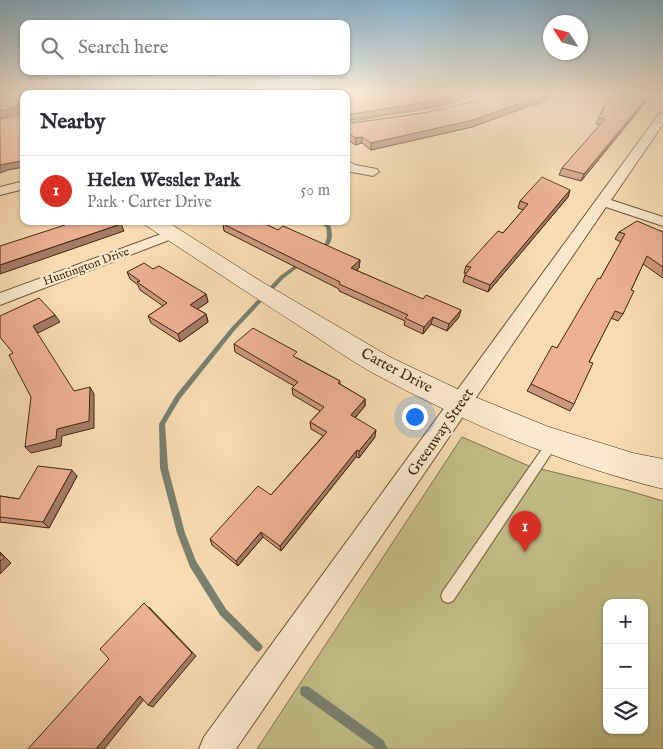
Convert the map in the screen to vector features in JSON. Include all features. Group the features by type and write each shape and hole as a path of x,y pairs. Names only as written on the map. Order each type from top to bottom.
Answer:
{"street":[{"name":"Greenway Street","path":"216,749 603,202 658,129"},
{"path":"350,167 373,172"},
{"path":"0,191 20,186"},
{"path":"603,202 663,222"},
{"name":"Carter Drive","path":"158,225 380,364 460,403 554,441 633,467 663,474"},
{"name":"Huntington Drive","path":"0,298 172,234"}],"lane":[{"path":"448,596 554,441"}],"shaded area":[{"path":"462,437 529,466 663,501 663,749 257,749"}],"building":[{"path":"0,129 20,129 20,161 0,165"},
{"path":"350,129 433,129 371,143 362,137 356,138 350,134"},
{"path":"596,129 621,129 584,174 562,168"},
{"path":"542,177 570,190 490,285 465,275 471,267 466,266 498,231 503,233 528,204 520,201"},
{"path":"637,221 663,232 663,267 647,256 631,290 634,291 623,314 615,311 589,362 593,363 574,404 531,384 552,346 557,348 598,278 600,279 625,234 619,232"},
{"path":"65,225 118,225 0,265 0,246"},
{"path":"225,225 267,225 278,230 283,226 360,260 351,268 423,299 426,295 461,310 449,324 433,317 424,327 405,318 408,315 339,284 340,282"},
{"path":"144,263 153,269 159,266 206,294 190,305 206,314 178,334 148,316 167,303 137,282 140,281 127,272"},
{"path":"39,298 55,315 33,326 74,391 90,387 89,421 57,429 56,439 25,447 31,397 9,355 13,353 0,337 0,316"},
{"path":"253,328 297,352 293,356 340,381 338,383 365,399 351,415 376,430 359,451 357,450 280,546 261,532 236,561 210,539 258,486 271,495 327,432 310,422 324,407 292,388 298,382 234,344"},
{"path":"38,466 72,470 43,522 0,517 0,496 19,499"},
{"path":"144,603 192,653 148,705 140,696 96,749 28,749 109,659 100,649"}],"waterway":[{"path":"322,250 330,239 330,233 326,225"},
{"path":"258,647 223,612 193,564 181,533 164,468 162,424 178,397 233,329 282,277 303,262"},
{"path":"305,691 379,744 383,749"}],"place":[{"name":"Helen Wessler Park","path":"525,552"}]}
